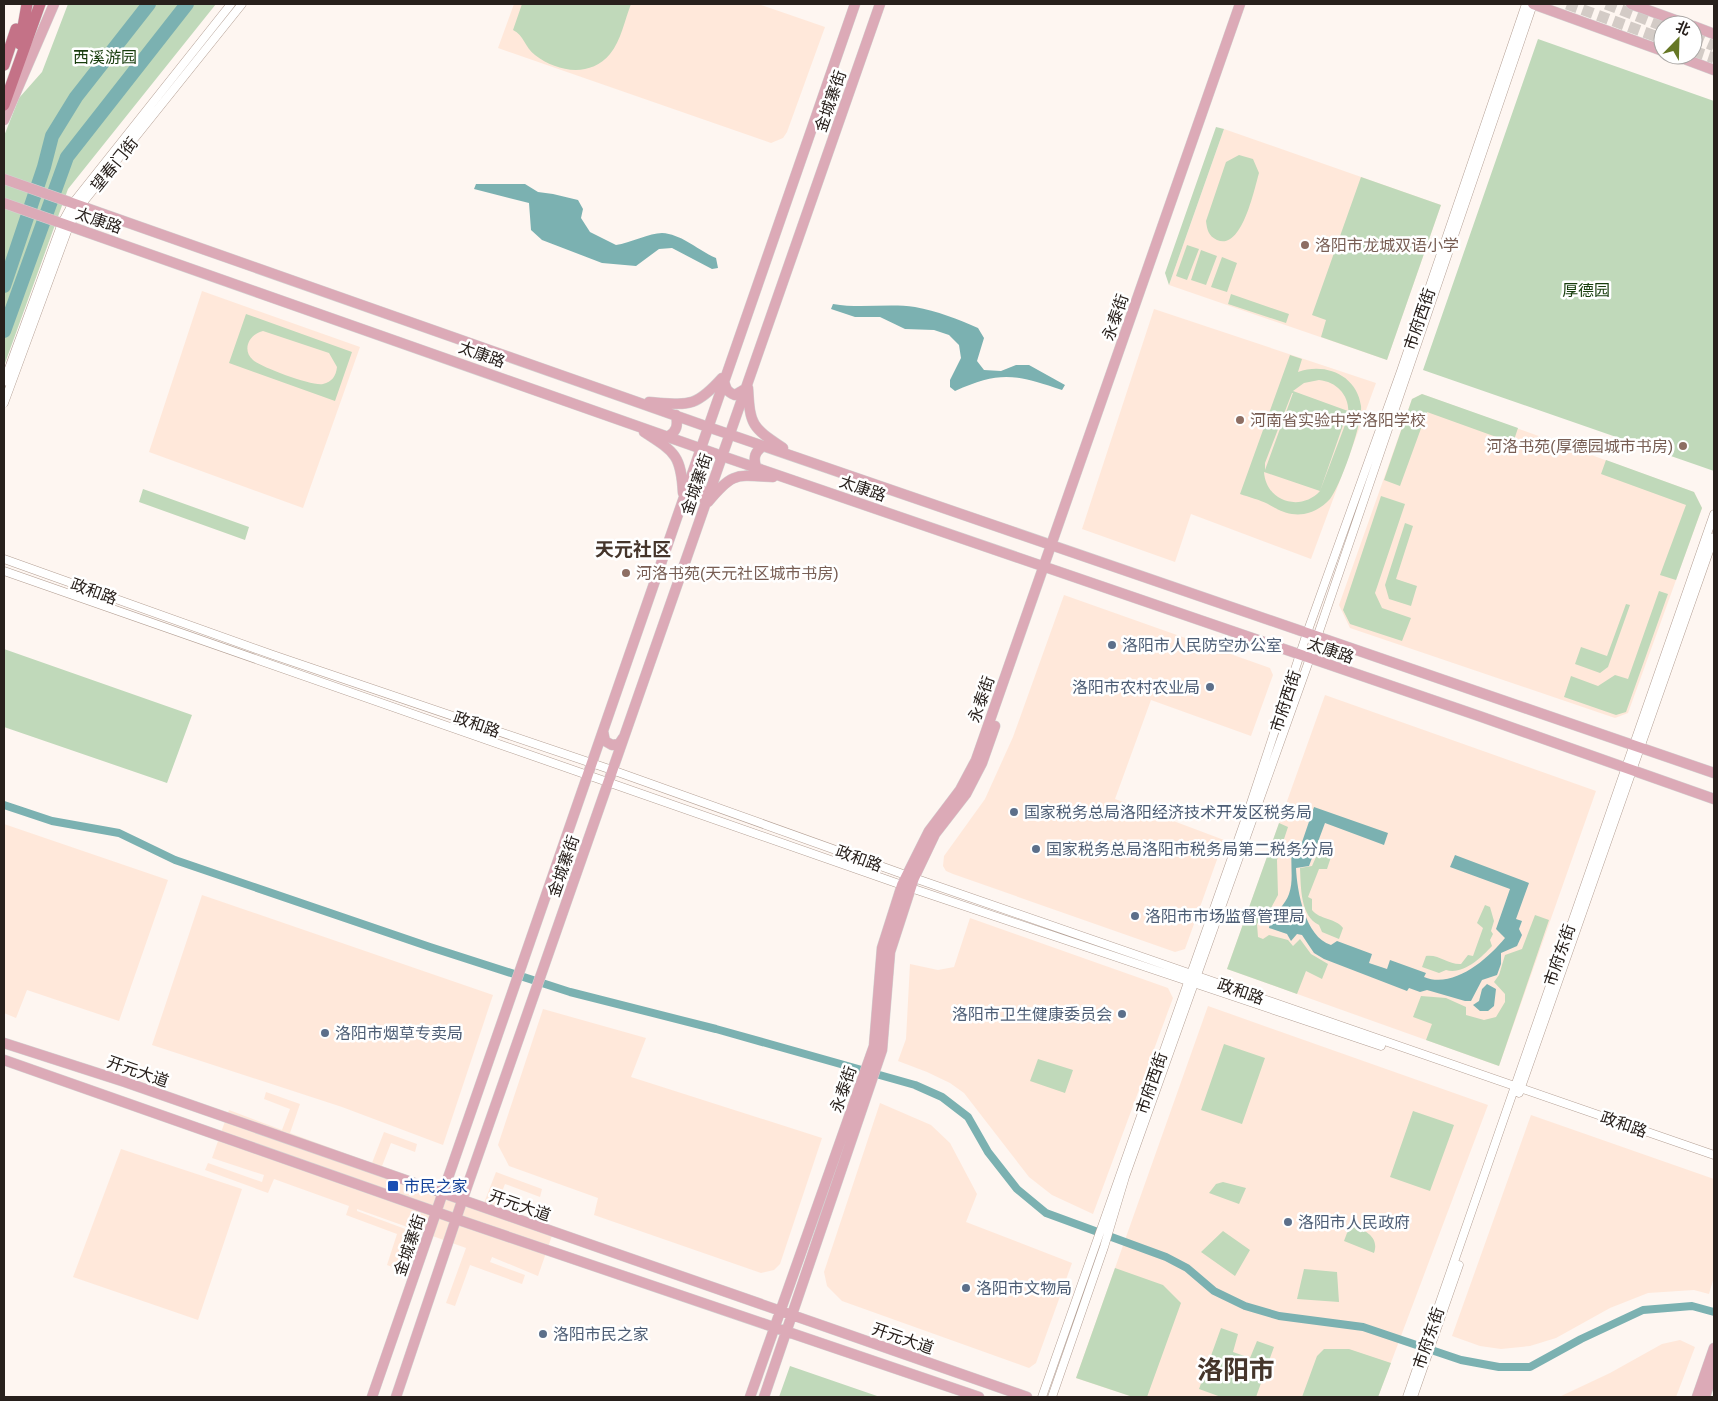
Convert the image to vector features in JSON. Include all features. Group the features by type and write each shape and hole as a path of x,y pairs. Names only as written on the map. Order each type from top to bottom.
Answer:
{"highway":[{"path":"4,65 26,4"},
{"path":"13,78 26,4"},
{"path":"4,105 40,4"}],"main road":[{"path":"4,120 54,4"},
{"name":"金城寨街","path":"372,1397 855,4"},
{"name":"金城寨街","path":"462,1201 880,4"},
{"name":"永泰街","path":"750,1397 774,1327 878,1048 882,948 929,831 960,790 976,760 1047,567 1240,4"},
{"name":"永泰街","path":"1054,546 1244,4"},
{"path":"1533,4 1653,47"},
{"path":"1631,4 1661,15"},
{"path":"1701,65 1714,70"},
{"name":"太康路","path":"6,179 763,446 1714,773"},
{"name":"太康路","path":"4,202 722,456 1714,799"},
{"path":"725,377 726,390 730,393 735,394 746,386 752,424 761,434 794,456"},
{"path":"638,402 684,404 696,402 706,396 725,377"},
{"path":"668,436 674,433 678,424 676,415"},
{"path":"629,422 668,447 677,458 682,470 683,499"},
{"path":"756,467 754,458 757,450 763,446"},
{"path":"704,506 724,483 734,476 786,478"},
{"path":"683,499 692,489 697,488 702,490 705,496 704,506"},
{"path":"603,730 605,741 612,745 619,744 623,738"},
{"name":"开元大道","path":"4,1043 117,1079 1026,1397"},
{"name":"开元大道","path":"4,1060 456,1219 979,1397"},
{"name":"永泰街","path":"764,1397 792,1315 860,1099"},
{"path":"396,1397 462,1201"},
{"path":"1697,1397 1714,1348"},
{"path":"1705,1397 1714,1370"}],"street":[{"name":"望春门街","path":"4,382 65,225 77,204 231,4"},
{"name":"望春门街","path":"77,204 242,4"},
{"name":"市府西街","path":"1042,1397 1096,1243 1107,1221 1248,812 1305,656 1526,4"},
{"name":"市府西街","path":"1312,635 1407,379 1533,4"},
{"name":"望春门街","path":"4,404 65,225"},
{"name":"市府东街","path":"1407,1397 1433,1333 1629,769 1714,514"},
{"name":"市府东街","path":"1637,745 1714,536"},
{"name":"政和路","path":"4,559 273,655 612,770 908,881"},
{"name":"政和路","path":"4,571 608,781 908,881 1517,1090 1714,1160"},
{"name":"政和路","path":"1517,1090 1714,1155"},
{"name":"市府西街","path":"1052,1397 1104,1247 1107,1221"},
{"name":"市府东街","path":"1413,1397 1421,1364"}],"shaded area":[{"path":"514,4 758,4 825,27 787,132 783,138 771,143 498,48"},
{"name":"洛阳市龙城双语小学","path":"1224,129 1441,205 1387,360 1169,285"},
{"path":"202,291 360,347 303,508 149,452"},
{"name":"河南省实验中学洛阳学校","path":"1154,309 1376,383 1311,559 1191,514 1175,562 1082,529"},
{"path":"1422,394 1694,492 1702,508 1628,713 1615,718 1350,628 1339,605 1412,399"},
{"path":"1064,595 1270,668 1273,675 1251,736 1151,700 1115,799 1224,840 1185,949 1175,952 953,874 946,871 943,866 944,856 985,799 1013,737"},
{"path":"1325,695 1596,791 1499,1066 1227,969"},
{"path":"4,824 168,880 119,1021 27,990 16,1018 4,1013"},
{"path":"202,895 493,995 443,1145 342,1107 152,1045"},
{"path":"970,918 1168,988 1173,998 1093,1214 1052,1195 1029,1177 964,1093 950,1083 898,1061 906,1039 910,964 938,970 954,967"},
{"name":"洛阳市人民政府","path":"1208,1006 1488,1105 1378,1397 1133,1397 1076,1378"},
{"path":"543,1009 646,1038 631,1077 822,1138 780,1264 774,1270 761,1273 594,1215 598,1198 509,1166 498,1145"},
{"path":"266,1092 300,1104 290,1133 372,1163 384,1132 417,1144 415,1152 391,1143 382,1166 484,1203 496,1172 542,1189 540,1197 505,1184 496,1207 555,1227 538,1276 492,1257 490,1262 525,1275 522,1284 470,1265 455,1306 446,1303 466,1248 357,1209 357,1211 408,1230 395,1268 387,1265 397,1234 346,1215 349,1206 274,1179 268,1193 205,1170 208,1163 262,1182 264,1175 212,1158 229,1110 282,1130 290,1109 264,1099"},
{"path":"880,1103 931,1125 950,1143 977,1194 966,1222 1072,1263 1036,1363 1029,1368 842,1301 827,1286 824,1272"},
{"path":"1531,1115 1714,1179 1714,1277 1709,1294 1694,1290 1648,1293 1610,1308 1556,1338 1530,1346 1501,1349 1480,1346 1452,1336"},
{"path":"121,1149 242,1189 198,1320 73,1277"},
{"path":"1680,1340 1695,1347 1676,1397 1559,1397 1610,1373 1662,1344"}],"green space":[{"name":"西溪游园","path":"68,4 216,4 68,189 4,366 4,136 19,98 42,72"},
{"path":"522,4 631,4 620,36 610,54 593,67 573,70 544,61 532,52 520,35 513,30"},
{"name":"厚德园","path":"1538,39 1714,101 1714,471 1423,370"},
{"path":"1216,127 1224,129 1169,285 1165,273"},
{"path":"1239,155 1253,159 1259,173 1246,217 1240,228 1233,237 1226,241 1217,240 1210,234 1206,221 1226,162"},
{"path":"1361,177 1441,205 1387,360 1321,337 1326,320 1312,315"},
{"path":"1187,245 1199,249 1187,280 1176,276"},
{"path":"1201,250 1217,256 1206,285 1191,280"},
{"path":"1222,257 1237,263 1227,292 1211,287"},
{"path":"1231,294 1289,314 1286,323 1228,304"},
{"path":"246,314 352,352 335,401 229,363","holes":["263,331 329,353 337,367 336,373 329,382 318,384 287,376 258,363 249,356 247,347 254,335"]},
{"path":"1290,355 1302,359 1298,372 1308,369 1329,370 1346,379 1358,395 1361,414 1350,454 1330,499 1315,510 1304,514 1285,512 1262,501 1240,494","holes":["1319,380 1326,381 1342,392 1348,411 1293,391 1304,383","1293,393 1265,470 1265,463","1348,411 1348,417 1320,491","1264,472 1320,491 1304,501 1294,502 1278,497 1271,491 1266,482"]},
{"path":"1422,394 1518,428 1513,443 1427,412 1400,486 1384,480 1412,399"},
{"path":"1606,460 1694,492 1702,508 1676,580 1660,575 1686,505 1601,474"},
{"path":"143,489 249,527 245,540 139,502"},
{"path":"1381,496 1405,504 1375,593 1382,608 1411,618 1402,641 1350,624 1343,610"},
{"path":"1405,523 1413,526 1396,579 1417,586 1411,606 1389,599 1385,585"},
{"path":"1659,591 1668,594 1626,712 1616,715 1564,697 1571,676 1598,686 1615,675 1628,679"},
{"path":"1626,604 1630,605 1608,667 1600,673 1575,664 1581,647 1607,656"},
{"path":"4,649 192,715 167,783 4,727"},
{"path":"1279,823 1288,827 1277,860 1278,895 1271,908 1257,924 1258,937 1263,939 1269,935 1288,940 1293,946 1300,939 1311,954 1328,964 1322,979 1306,971 1297,994 1227,969"},
{"path":"1328,849 1333,851 1327,869 1319,869 1308,897 1312,899 1312,910 1315,913 1336,922 1343,928 1339,939 1322,932 1319,925 1308,915 1301,892 1300,868 1312,866 1316,857"},
{"path":"1485,905 1490,907 1494,921 1491,931 1493,934 1490,940 1492,946 1488,951 1465,968 1459,970 1446,970 1439,973 1422,967 1426,956 1461,964 1468,955 1473,956 1483,928 1477,923"},
{"path":"1535,915 1549,920 1499,1066 1426,1040 1432,1024 1413,1017 1421,996 1446,998 1466,1007 1466,1015 1484,1020 1496,1017 1505,1002 1505,994 1494,982 1499,975 1505,955 1522,949"},
{"path":"1224,1044 1265,1058 1242,1124 1201,1110"},
{"path":"1038,1059 1073,1070 1065,1093 1030,1081"},
{"path":"1413,1111 1454,1125 1430,1191 1390,1177"},
{"path":"1223,1182 1246,1188 1239,1204 1209,1193 1216,1184"},
{"path":"1350,1225 1369,1234 1375,1242 1374,1253 1344,1241"},
{"path":"1223,1231 1250,1250 1235,1276 1201,1252"},
{"path":"1115,1268 1163,1285 1181,1303 1147,1397 1133,1397 1076,1378"},
{"path":"1304,1269 1337,1272 1339,1302 1297,1299"},
{"path":"1221,1328 1238,1334 1233,1352 1250,1358 1257,1341 1274,1347 1256,1397 1221,1397 1199,1389"},
{"path":"1324,1349 1349,1349 1391,1363 1378,1397 1302,1397 1317,1356"},
{"path":"790,1366 880,1397 779,1397"}],"water":[{"path":"476,184 525,184 538,192 578,200 583,209 581,218 590,232 616,245 657,233 669,234 716,258 718,268 712,269 672,248 659,249 636,266 602,263 542,240 531,230 529,203 474,189"},
{"path":"833,304 915,307 947,316 978,328 984,338 977,361 984,370 1001,371 1016,365 1029,365 1065,385 1062,390 1033,381 1009,377 985,380 955,391 950,387 950,380 961,358 959,345 949,335 934,330 905,329 880,317 855,317 831,309"},
{"path":"1314,807 1388,833 1384,845 1325,823 1309,866 1296,868 1298,889 1304,912 1315,933 1331,945 1337,941 1372,954 1369,963 1387,969 1390,960 1426,973 1424,977 1435,980 1446,979 1458,976 1469,970 1489,955 1505,938 1496,929 1510,889 1450,867 1455,855 1529,883 1516,919 1522,921 1519,929 1522,935 1517,946 1501,953 1501,964 1497,975 1482,980 1471,1001 1427,990 1420,992 1409,988 1407,991 1324,959 1314,953 1302,935 1297,934 1291,941 1287,934 1269,928 1272,919 1289,894 1291,888 1292,848 1294,842 1301,845"},
{"path":"1487,984 1496,989 1494,1006 1488,1011 1480,1011 1473,1005 1479,1001 1482,989"}],"waterway":[{"path":"4,286 44,167 52,136 76,97 149,4"},
{"path":"4,331 67,157 187,4"},
{"path":"4,805 52,821 119,833 175,860 430,947 570,992 716,1029 915,1085 942,1097 968,1117 988,1152 1017,1189 1046,1213 1166,1257 1187,1268 1214,1291 1245,1306 1279,1316 1363,1327 1461,1360 1499,1367 1530,1367 1581,1339 1643,1310 1692,1306 1714,1312"}],"tunnel":[{"path":"1567,4 1653,35"},
{"path":"1606,4 1653,22"},
{"path":"1703,41 1714,46"},
{"path":"1703,54 1714,58"}],"place":[{"name":"洛阳市龙城双语小学","path":"1305,245"},
{"name":"河南省实验中学洛阳学校","path":"1240,420"},
{"name":"河洛书苑(厚德园城市书房)","path":"1683,446"},
{"name":"河洛书苑(天元社区城市书房)","path":"626,573"},
{"name":"洛阳市人民防空办公室","path":"1112,645"},
{"name":"洛阳市农村农业局","path":"1210,687"},
{"name":"国家税务总局洛阳经济技术开发区税务局","path":"1014,812"},
{"name":"国家税务总局洛阳市税务局第二税务分局","path":"1036,849"},
{"name":"洛阳市市场监督管理局","path":"1135,916"},
{"name":"洛阳市卫生健康委员会","path":"1122,1014"},
{"name":"洛阳市烟草专卖局","path":"325,1033"},
{"name":"市民之家","path":"393,1186"},
{"name":"洛阳市人民政府","path":"1288,1222"},
{"name":"洛阳市文物局","path":"966,1288"},
{"name":"洛阳市民之家","path":"543,1334"}],"district":[{"name":"天元社区","path":"633,549"},
{"name":"洛阳市","path":"1236,1370"}]}
